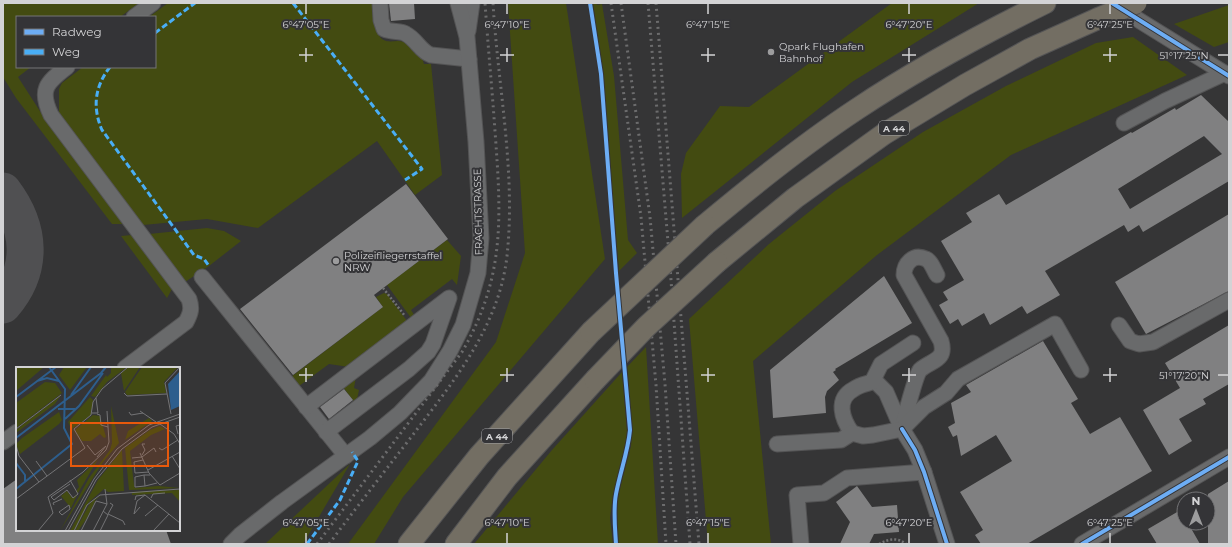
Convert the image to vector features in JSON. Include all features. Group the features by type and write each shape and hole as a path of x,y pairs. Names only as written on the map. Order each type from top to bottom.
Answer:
{"highway":[{"name":"A 44","path":"409,544 479,456 591,332 704,225 784,160 857,108 989,30 1045,3"},
{"name":"A 44","path":"456,544 507,477 595,380 646,327 717,262 795,198 884,134 965,84 1030,49 1136,3"}],"street":[{"path":"135,16 153,3"},
{"path":"380,3 381,20 384,29 392,33 404,32 431,55 469,59"},
{"name":"FRACHTSTRASSE","path":"232,544 240,535 282,502 346,456 400,413 431,380 450,351 463,325 478,273 481,238 476,142 467,37 458,3"},
{"name":"FRACHTSTRASSE","path":"467,37 472,3"},
{"path":"1112,3 1227,75"},
{"path":"66,68 54,77 47,85 44,94 46,104 51,115 189,299 192,307 191,315 186,322 126,367"},
{"path":"1124,123 1165,101 1227,75"},
{"path":"902,428 918,374 938,359 942,354 943,348 904,275 904,268 908,262 920,257 927,259 937,275"},
{"path":"202,277 346,456"},
{"path":"306,407 449,298 433,344 428,352 326,432"},
{"path":"1119,325 1130,341 1139,344 1153,342 1229,300"},
{"path":"777,444 841,440 852,433 863,436 873,435 902,428 924,407 946,393 958,379 1055,324 1080,370"},
{"path":"852,433 842,413 843,401 852,389 874,380 881,364 913,343"},
{"path":"874,380 891,399 902,428 915,450 924,472 947,544"},
{"path":"3,442 16,433"},
{"path":"1082,544 1229,457"},
{"path":"801,544 797,495 824,493 847,478 924,472"}],"path":[{"path":"383,288 413,326"},
{"path":"879,544 890,539 906,544"}],"green space":[{"path":"3,3 139,3 121,16 16,16 16,68 30,68 18,77 45,119 123,224 112,224 16,98 3,77"},
{"path":"168,3 373,3 375,25 380,37 385,41 401,41 407,43 419,54 424,64 431,64 442,175 415,195 377,141 258,228 207,219 143,225 59,114 59,89 62,83 82,68 156,68 156,16 150,16"},
{"path":"508,3 566,3 605,259 403,497 374,544 348,544 496,342 525,253"},
{"path":"593,3 596,3 597,5 602,4 614,76 628,240 637,253 619,271 602,75"},
{"path":"892,3 979,3 852,82 682,218 681,174 686,153 720,106 749,107"},
{"path":"1229,5 1229,42 1214,47 1174,24"},
{"path":"1133,37 1187,75 1011,155 877,255 753,361 771,544 708,544 689,319 769,244 835,191 923,132 1006,86 1096,43"},
{"path":"207,228 224,231 241,241 209,266 185,282 149,234"},
{"path":"132,235 172,289 167,298 121,236"},
{"path":"447,240 461,256 457,285 452,279 411,310 416,318 414,322 387,285"},
{"path":"384,293 387,294 410,325 349,367 329,364 299,386 291,377 383,307 376,297"},
{"path":"646,347 658,544 618,544 616,518 618,496 631,446 632,432 627,367"},
{"path":"622,372 627,431 626,445 613,496 610,518 613,544 474,544 552,450"},
{"path":"356,377 354,388 359,390 356,404 343,387"},
{"path":"350,464 303,544 265,544"}],"building":[{"path":"389,3 414,3 415,19 391,21"},
{"path":"1201,95 1229,122 1229,181 1143,232 1139,225 1128,232 1124,225 1045,271 1060,295 1027,314 1022,306 990,325 984,313 962,326 958,319 950,324 939,305 948,300 943,292 964,280 941,241 972,222 966,213 999,194 1006,205 1131,132 1132,133 1175,108 1176,110","holes":["1204,136 1222,154 1130,209 1118,189"]},
{"path":"406,184 448,239 374,295 383,307 293,375 240,309"},
{"path":"1229,214 1229,291 1146,334 1115,282"},
{"path":"884,276 912,323 835,369 836,370 833,372 839,380 827,391 825,397 826,413 773,418 770,370"},
{"path":"1229,325 1229,384 1203,399 1206,404 1179,419 1192,441 1169,455 1143,410 1180,388 1165,363"},
{"path":"1043,341 1078,399 1071,403 1090,434 1120,417 1152,471 1027,544 981,544 975,535 983,530 960,492 1012,461 996,435 961,456 957,435 953,437 948,427 955,423 951,403 971,392 966,385"},
{"path":"344,389 353,400 329,419 320,407"},
{"path":"16,480 16,531 166,531 171,544 3,544 3,489"},
{"path":"1229,481 1229,544 1208,544 1208,531 1216,531 1216,491 1213,491"},
{"path":"857,486 872,507 897,505 899,532 874,534 869,544 840,544 850,522 836,502"},
{"path":"1176,513 1176,531 1193,531 1200,544 1157,544 1148,529"}],"taxiway":[{"path":"3,191 19,219 25,248 24,263 20,277 13,291 3,305"}],"railway":[{"path":"317,544 462,352 487,297 497,244 499,190 485,3"},
{"path":"329,544 428,416 458,374 484,330 495,306 502,282 507,256 509,193 508,161 493,3"},
{"path":"611,3 641,217 656,385 666,544"},
{"path":"621,3 650,217 665,384 676,544"},
{"path":"648,3 670,266 690,544"},
{"path":"656,3 699,544"}],"marked path":[{"path":"156,32 195,3"},
{"path":"293,3 422,169 405,180"},
{"path":"109,68 98,89 96,105 102,130 194,255 204,259 209,266"},
{"path":"307,544 340,500 358,461 352,452"}],"cycle path":[{"path":"590,3 601,74 616,273 630,430 628,446 615,500 614,519 616,544"},
{"path":"1112,3 1229,76"},
{"path":"902,429 915,450 924,472 947,544"},
{"path":"1082,544 1229,457"}],"place":[{"name":"Qpark Flughafen Bahnhof","path":"771,52"},
{"name":"Polizeifliegerrstaffel NRW","path":"336,261"}]}
